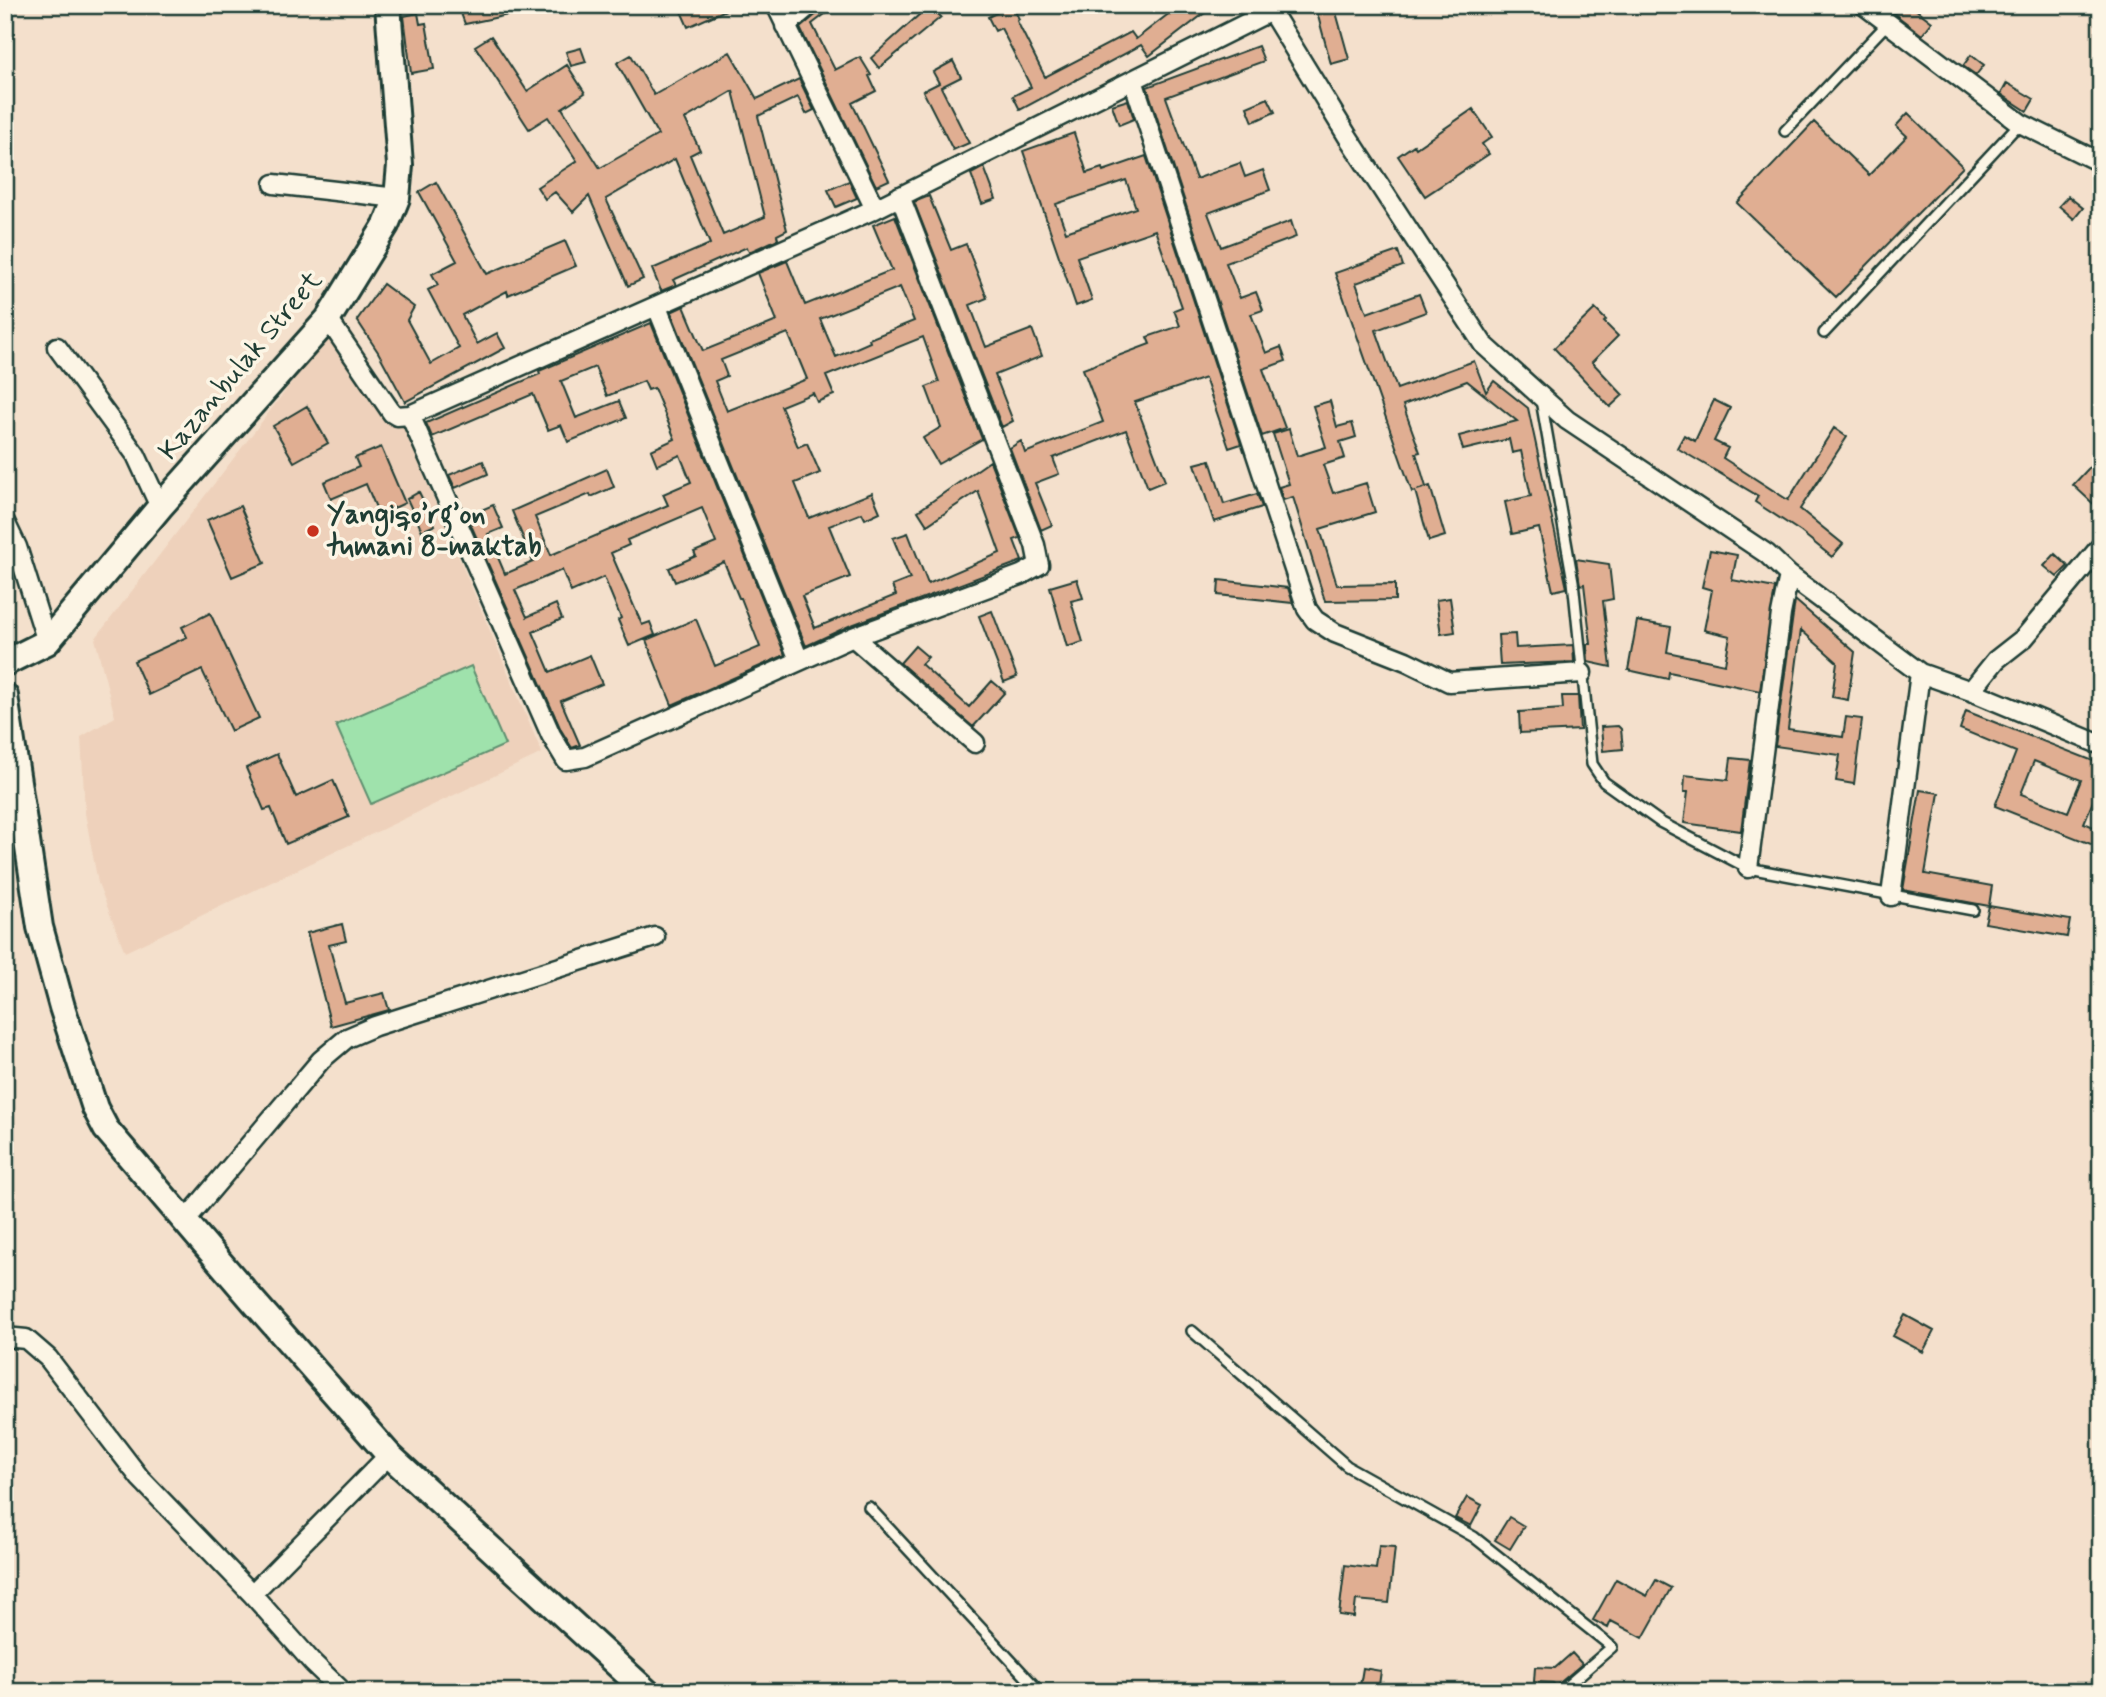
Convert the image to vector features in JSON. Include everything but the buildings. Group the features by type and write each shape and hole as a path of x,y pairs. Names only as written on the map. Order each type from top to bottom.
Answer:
{"street":[{"name":"Kazanbulak Street","path":"5,663 47,642 160,507 328,319 386,225 397,198 400,165 388,5"},
{"path":"776,5 875,209"},
{"path":"785,26 810,5"},
{"path":"1864,5 2020,123 2101,163"},
{"path":"328,319 392,413 397,416 410,415 875,209 1272,8 1348,137 1483,344 1567,420 1768,554 1789,575 1920,673 1971,691 2101,745"},
{"path":"1133,80 1307,608 1315,620 1335,633 1406,661 1449,682 1582,673"},
{"path":"274,184 397,198"},
{"path":"410,415 555,743 566,760 585,757 853,638 1021,575 1038,565 1035,545 900,196"},
{"path":"657,307 799,660"},
{"path":"57,347 136,455 160,507"},
{"path":"5,522 17,547 47,642"},
{"path":"1971,691 1996,660 2024,638 2101,546"},
{"path":"1748,869 1781,614 1789,575"},
{"path":"853,638 975,743"},
{"path":"1891,896 1920,673"},
{"path":"5,696 40,927 62,1007 95,1108 106,1129 389,1455 647,1692"},
{"path":"185,1221 321,1059 347,1038 375,1026 655,937"},
{"path":"5,1337 26,1339 48,1358 140,1478 342,1692"},
{"path":"251,1594 389,1455"}],"lane":[{"path":"1785,131 1888,23"},
{"path":"1824,333 2020,123"},
{"path":"1540,395 1573,581 1592,764 1604,782 1660,821 1748,869 1973,910"},
{"path":"1192,1331 1347,1466 1474,1537 1612,1647 1560,1692"},
{"path":"869,1507 1040,1692"}],"shaded area":[{"name":"Yangiqo’rg’on tumani 8-maktab","path":"336,325 402,424 542,753 125,952 98,883 85,813 81,737 115,717 95,639"}],"green space":[{"path":"471,666 505,745 371,804 336,725"}],"place":[{"name":"Yangiqo’rg’on tumani 8-maktab","path":"313,531"}]}
